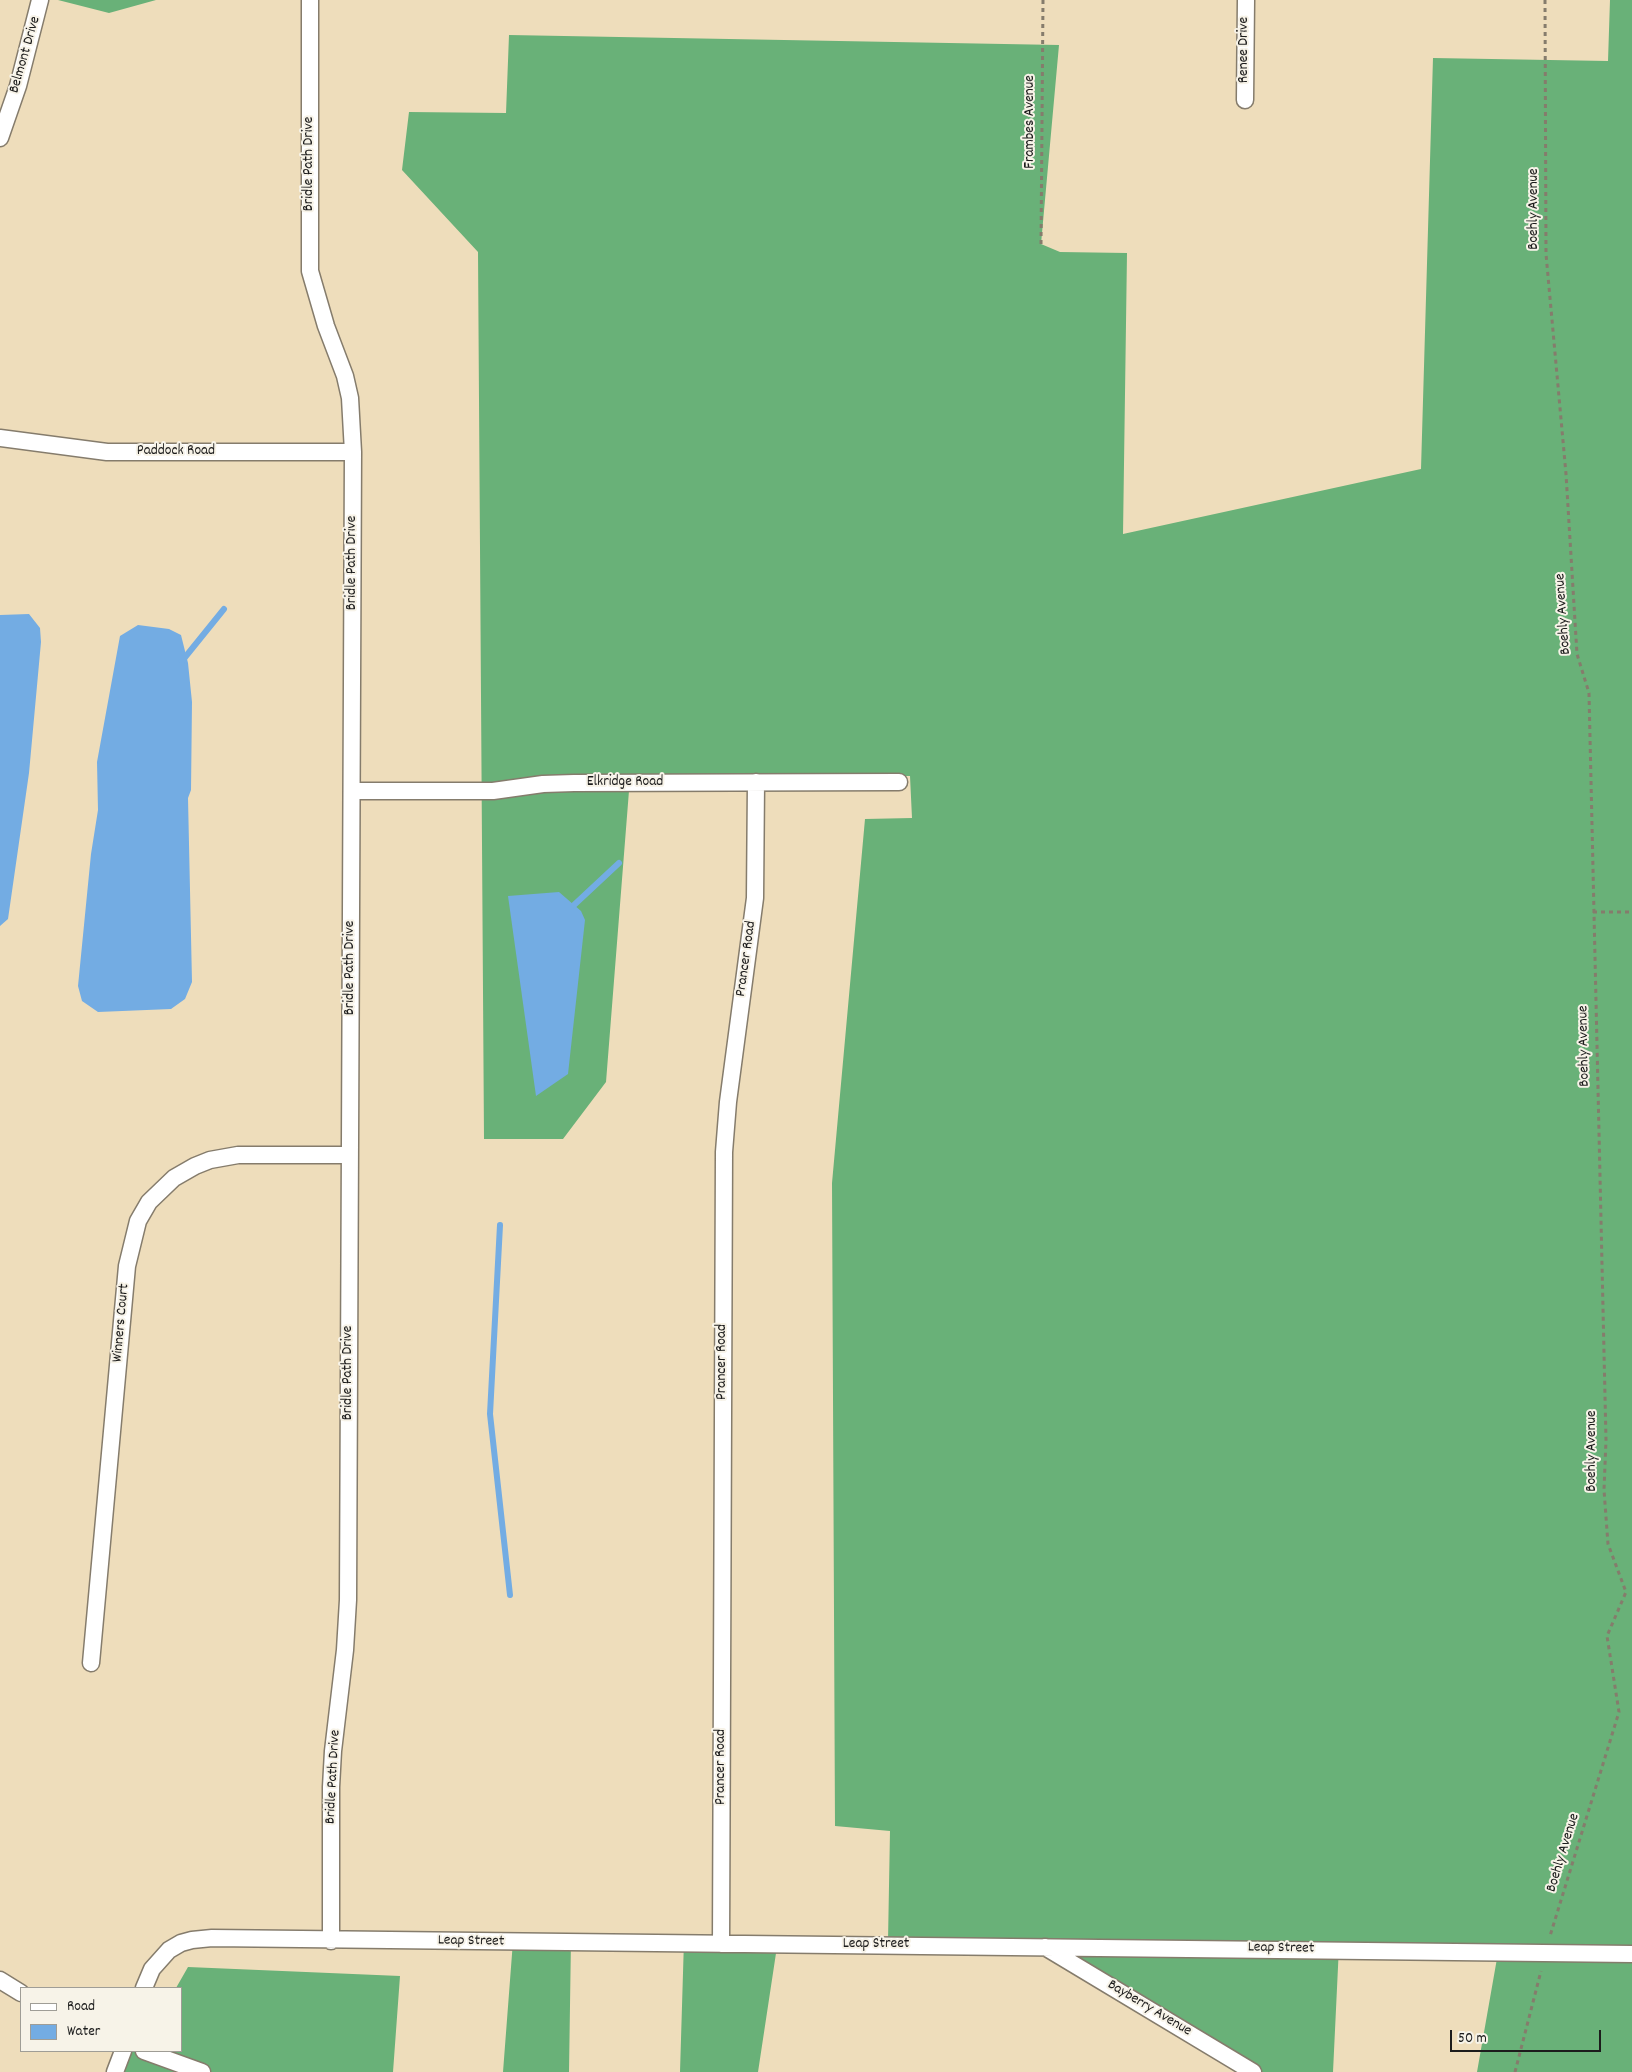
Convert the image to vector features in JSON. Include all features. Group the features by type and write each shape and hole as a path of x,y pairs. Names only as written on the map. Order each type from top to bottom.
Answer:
{"street":[{"name":"Belmont Drive","path":"0,138 23,69 40,0"},
{"name":"Bridle Path Drive","path":"310,0 310,270 326,326 346,384 352,415 353,452 348,1600 346,1650 333,1750 331,1787 331,1941"},
{"name":"Renee Drive","path":"1245,100 1246,0"},
{"name":"Paddock Road","path":"0,438 107,452 353,452"},
{"name":"Prancer Road","path":"721,1944 724,1152 728,1102 756,898 756,782"},
{"name":"Elkridge Road","path":"352,791 493,790 543,784 574,783 899,782"},
{"name":"Winners Court","path":"91,1663 127,1266 138,1221 149,1202 174,1178 210,1160 238,1155 350,1156"},
{"name":"Leap Street","path":"144,1987 152,1969 160,1958 175,1946 192,1940 212,1938 331,1941 1632,1954"},
{"name":"Bayberry Avenue","path":"1045,1947 1253,2072"},
{"path":"0,1980 20,1991"},
{"path":"116,2072 123,2052"},
{"path":"147,2052 202,2072"}],"path":[{"name":"Frambes Avenue","path":"1041,244 1043,0"},
{"name":"Boehly Avenue","path":"1515,2072 1545,1952 1619,1712 1607,1636 1626,1592 1608,1544 1604,1490 1606,1440 1589,693 1577,654 1566,474 1546,254 1545,0"},
{"path":"1593,912 1632,912"}],"green space":[{"path":"58,0 156,0 109,13"},
{"path":"1610,0 1632,0 1632,2072 1477,2072 1499,1947 1339,1946 1333,2072 1252,2072 1036,1942 888,1941 890,1831 835,1826 832,1183 865,819 912,818 910,776 630,778 606,1082 563,1139 484,1139 478,252 402,170 409,112 506,113 509,35 1059,45 1041,244 1060,252 1127,253 1123,534 1421,469 1433,58 1608,61"},
{"path":"571,1939 569,2072 503,2072 513,1941"},
{"path":"684,1940 778,1940 758,2072 680,2072"},
{"path":"188,1967 400,1976 393,2072 118,2072 126,2052 182,2052 182,1987 177,1987"}],"water":[{"path":"29,614 40,628 41,642 29,773 8,919 0,926 0,615"},
{"path":"138,625 169,629 181,635 188,663 192,702 191,790 188,798 192,982 185,999 171,1009 98,1012 82,1001 78,986 91,854 98,810 97,762 120,636"},
{"path":"559,892 581,911 585,920 568,1074 536,1096 508,896"}],"waterway":[{"path":"182,661 224,609"},
{"path":"574,905 619,863"},
{"path":"500,1225 490,1414 510,1595"}]}
